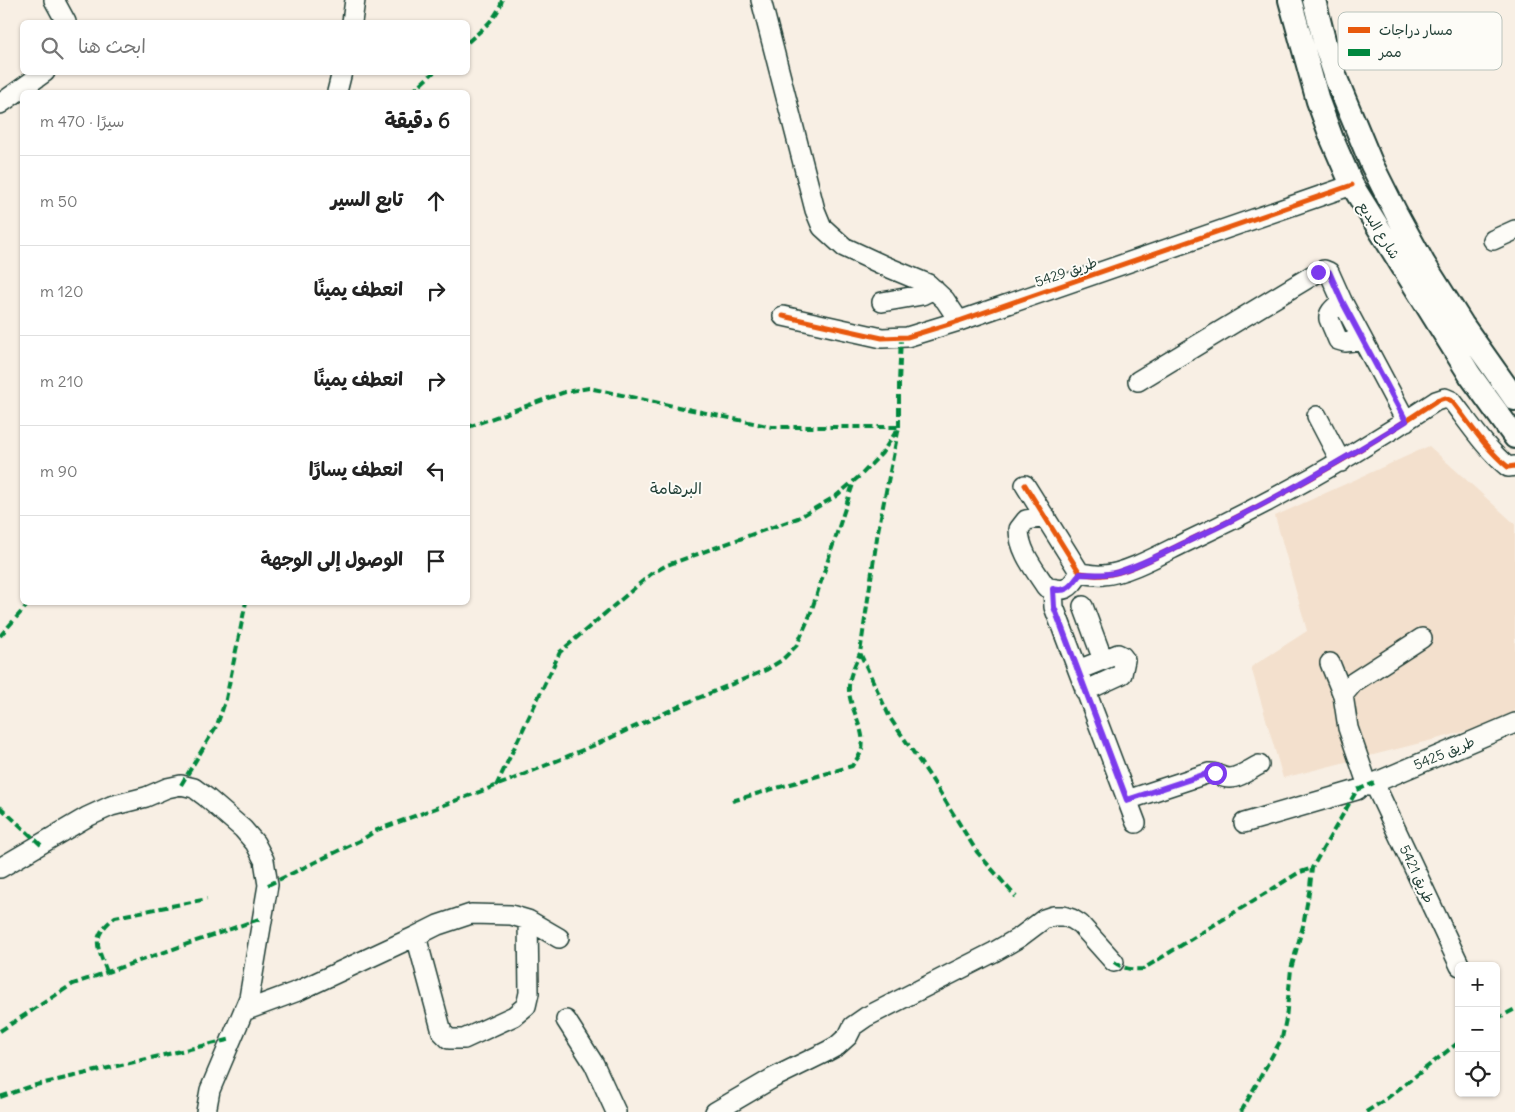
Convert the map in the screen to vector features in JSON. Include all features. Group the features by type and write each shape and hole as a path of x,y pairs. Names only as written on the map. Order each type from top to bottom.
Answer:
{"main road":[{"name":"شارع البديع","path":"1290,0 1318,101 1352,185 1470,376 1515,437"},
{"name":"شارع البديع","path":"1314,0 1337,81 1372,165 1396,213 1462,324 1512,391"}],"street":[{"path":"54,0 65,20"},
{"path":"352,20 355,0"},
{"path":"761,0 811,195 822,227 844,247 928,284 945,300 959,321"},
{"path":"0,104 41,75"},
{"path":"338,90 341,75"},
{"name":"طريق 5429","path":"784,316 882,338 907,337 959,321 1352,185"},
{"path":"1493,240 1515,230"},
{"path":"1138,381 1324,270 1329,272 1362,340 1406,421"},
{"path":"882,302 922,295 934,289"},
{"path":"1080,574 1103,575 1118,572 1147,561 1242,516 1341,462 1436,401 1446,398 1452,401 1480,438 1503,462 1508,466 1515,466"},
{"path":"1317,416 1341,462"},
{"path":"1025,485 1080,574"},
{"path":"1046,517 1026,520 1019,529 1019,539 1026,555 1046,587 1060,591 1068,588 1080,574"},
{"path":"1053,589 1054,607 1136,823"},
{"path":"1083,606 1103,660"},
{"path":"1343,695 1354,682 1422,638"},
{"path":"1078,670 1118,654 1125,660 1122,674 1086,691"},
{"name":"طريق 5421","path":"1330,663 1343,695 1348,728 1366,786 1458,962"},
{"name":"طريق 5425","path":"1244,823 1366,786 1515,723"},
{"path":"1127,800 1209,773 1215,773 1224,777 1234,777 1259,765"},
{"path":"0,868 87,817 111,806 181,785 194,788 243,829 264,860 268,885 249,998 210,1090 206,1112"},
{"path":"244,1012 298,991 438,925 471,914 511,914 528,920 559,938"},
{"path":"715,1112 773,1078 837,1046 848,1036 853,1026 866,1017 1020,937 1044,919 1053,916 1063,916 1072,919 1080,924 1114,962"},
{"path":"416,936 442,1032 449,1039 464,1039 514,1016 526,1006 529,993 528,920"},
{"path":"566,1020 594,1064 616,1112"}],"shaded area":[{"path":"1429,446 1515,524 1515,713 1495,724 1283,778 1251,667 1307,631 1275,516"}],"marked path":[{"path":"470,40 493,18 502,0"},
{"path":"414,90 431,75"},
{"path":"496,786 560,652 651,574 667,565 798,518 836,496 861,475 882,453 899,427 901,337"},
{"path":"470,426 565,392 589,388 772,427 899,427 878,531 860,653 890,718 931,778 977,852 1016,897"},
{"path":"268,885 363,839 377,830 506,782 597,744 691,701 766,670 782,660 797,645 810,615 854,481"},
{"path":"0,636 27,605"},
{"path":"181,785 217,725 226,699 245,605"},
{"path":"732,801 852,766 860,754 863,745 861,729 852,706 849,691 851,676 860,653"},
{"path":"1241,1112 1282,1038 1286,1019 1291,969 1303,926 1312,868 1357,790 1374,783"},
{"path":"0,807 41,845"},
{"path":"1114,962 1128,969 1143,969 1298,873 1312,868"},
{"path":"107,972 98,942 102,931 115,917 207,899"},
{"path":"0,1031 73,984 262,918"},
{"path":"1500,1017 1515,1009"},
{"path":"0,1097 32,1086 232,1039"},
{"path":"1366,1112 1386,1099 1455,1045"}],"cycle path":[{"path":"783,316 882,338 907,337 959,321 1352,185"},
{"path":"1025,485 1080,573 1100,575 1112,574 1144,562 1249,511 1313,477 1436,401 1445,398 1452,401 1478,436 1500,460 1508,467 1515,466"}],"district":[{"name":"البرهامة","path":"676,488"}],"route":[{"path":"1215,773 1209,773 1127,800 1054,607 1053,589 1060,591 1068,588 1080,574 1103,575 1118,572 1147,561 1242,516 1341,462 1406,421 1362,340 1329,272 1324,270 1318,272"}]}
